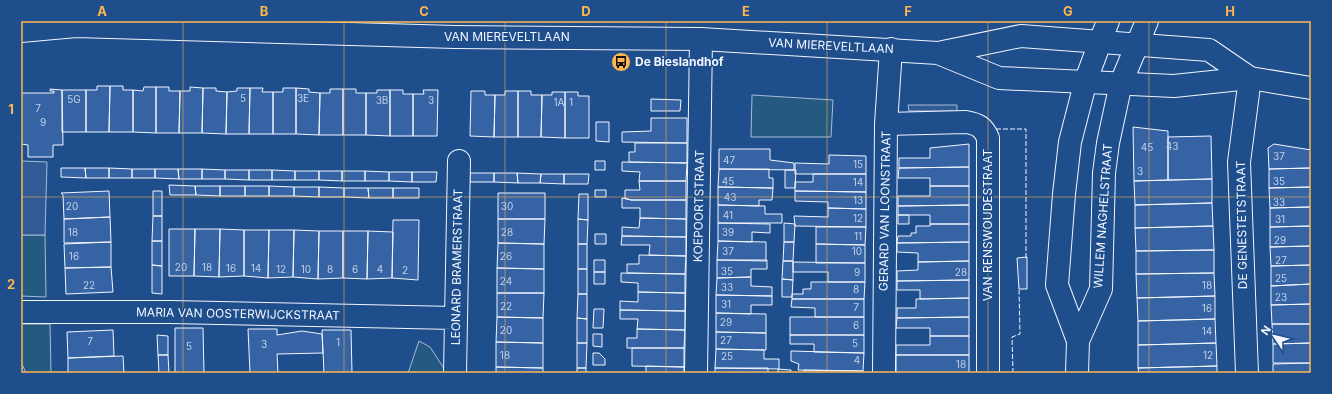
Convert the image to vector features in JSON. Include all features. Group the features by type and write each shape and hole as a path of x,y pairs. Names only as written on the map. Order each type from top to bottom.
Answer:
{"street":[{"name":"VAN MIEREVELTLAAN","path":"46,21 76,26"},
{"name":"WILLEM NAGHELSTRAAT","path":"1078,341 1057,285 1070,142 1086,80 1099,41 1108,21"},
{"name":"WILLEM NAGHELSTRAAT","path":"1077,373 1078,341 1101,289 1104,173 1108,143 1121,83 1147,21"},
{"name":"VAN MIEREVELTLAAN","path":"21,31 76,26 455,37 702,39 891,49 938,53"},
{"path":"938,53 1021,36 1137,44 1209,50 1250,78"},
{"name":"KOEPOORTSTRAAT","path":"696,373 702,39"},
{"name":"GERARD VAN LOONSTRAAT","path":"884,373 886,124 891,49"},
{"path":"938,53 999,78 1086,80 1174,86 1250,78 1311,88"},
{"name":"DE GENESTETSTRAAT","path":"1246,373 1239,162 1250,78"},
{"name":"VAN RENSWOUDESTRAAT","path":"886,124 966,122 977,124 984,130 988,138 988,373"},
{"name":"LEONARD BRAMERSTRAAT","path":"455,373 459,161"},
{"name":"MARIA VAN OOSTERWIJCKSTRAAT","path":"21,312 164,312 455,318"}],"shaded area":[{"path":"752,95 833,100 831,137 751,137"},
{"path":"908,105 957,105 957,111 909,111"},
{"path":"21,161 47,162 45,235 21,235"},
{"path":"21,235 45,235 46,297 21,296"},
{"path":"21,324 50,324 51,373 26,373 21,362"},
{"path":"419,341 430,347 445,370 444,373 408,373"}],"building":[{"path":"97,86 110,86 109,132 86,132 86,90 97,90"},
{"path":"110,86 123,86 123,90 133,90 133,132 109,132"},
{"path":"144,87 156,87 156,133 133,132 133,90 143,91"},
{"path":"156,87 169,87 169,91 180,91 179,133 156,133"},
{"path":"190,87 203,88 202,133 179,133 180,91 190,91"},
{"path":"203,88 216,88 216,91 227,92 226,134 202,133"},
{"path":"237,88 250,88 249,134 226,134 227,92 237,91"},
{"path":"250,88 263,88 262,92 273,92 273,134 249,134"},
{"path":"283,88 296,88 296,134 273,134 273,92 283,92"},
{"path":"296,88 309,89 309,92 320,93 319,135 296,134"},
{"path":"50,89 62,90 63,145 53,145 53,157 28,157 28,145 21,144 21,93 54,93 54,91 50,91"},
{"path":"330,89 343,89 343,135 319,135 320,93 330,93"},
{"path":"343,89 356,89 356,93 366,93 366,135 343,135"},
{"path":"62,90 86,90 86,132 62,132"},
{"path":"377,90 390,90 390,136 366,135 366,93 377,93"},
{"path":"390,90 403,90 403,94 413,94 413,136 390,136"},
{"path":"423,90 438,90 437,136 413,136 413,94 424,94"},
{"path":"471,91 485,91 485,95 495,95 494,137 470,136"},
{"path":"505,91 518,91 518,137 494,137 495,95 505,95"},
{"path":"518,91 531,91 531,95 542,95 541,137 518,137"},
{"path":"552,92 565,92 565,138 541,137 542,95 552,95"},
{"path":"565,92 578,92 578,96 589,96 589,138 565,138"},
{"path":"651,99 681,100 680,111 651,111"},
{"path":"651,118 687,118 687,143 622,142 622,132 651,131"},
{"path":"596,122 609,122 609,142 596,141"},
{"path":"1133,127 1168,131 1168,180 1134,181"},
{"path":"1211,136 1212,179 1168,180 1168,137"},
{"path":"635,143 687,143 687,163 629,162 629,152 635,152"},
{"path":"969,144 969,167 899,168 899,158 930,158 930,148"},
{"path":"1274,144 1311,150 1311,168 1269,169 1268,148"},
{"path":"719,149 770,149 770,160 794,163 794,170 719,169"},
{"path":"829,155 866,156 866,174 795,174 795,163 829,164"},
{"path":"595,161 605,161 605,170 595,170"},
{"path":"622,162 687,163 686,181 639,181 640,172 622,171"},
{"path":"969,167 969,186 930,186 930,178 898,178 899,168"},
{"path":"61,168 85,168 86,178 61,177"},
{"path":"85,168 109,168 109,178 86,178"},
{"path":"109,168 132,169 132,178 109,178"},
{"path":"1311,168 1311,187 1269,188 1269,169"},
{"path":"132,169 155,169 155,178 132,178"},
{"path":"155,169 178,169 179,179 155,178"},
{"path":"178,169 202,169 202,179 179,179"},
{"path":"202,169 225,170 225,179 202,179"},
{"path":"719,169 769,169 769,178 773,178 773,188 718,187"},
{"path":"225,170 249,170 249,180 225,179"},
{"path":"249,170 272,170 272,180 249,180"},
{"path":"272,170 295,171 295,180 272,180"},
{"path":"785,170 796,170 795,188 785,188"},
{"path":"295,171 319,171 319,180 295,180"},
{"path":"319,171 342,171 342,181 319,180"},
{"path":"342,171 365,171 365,181 342,181"},
{"path":"365,171 389,172 389,181 365,181"},
{"path":"389,172 412,172 412,182 389,181"},
{"path":"412,172 437,172 436,182 412,182"},
{"path":"470,173 494,173 494,182 470,182"},
{"path":"494,173 517,173 518,183 494,182"},
{"path":"517,173 541,174 540,183 518,183"},
{"path":"541,174 564,174 564,184 540,183"},
{"path":"564,174 589,174 588,184 564,184"},
{"path":"813,174 866,174 866,192 795,191 795,182 813,182"},
{"path":"1212,179 1212,203 1135,205 1134,181"},
{"path":"639,181 686,181 686,200 631,200 625,198 625,190 640,190"},
{"path":"169,185 195,186 196,195 170,195"},
{"path":"195,186 220,186 220,196 196,195"},
{"path":"220,186 245,186 245,196 220,196"},
{"path":"245,186 269,186 269,196 245,196"},
{"path":"269,186 294,187 294,196 269,196"},
{"path":"930,186 969,186 969,205 898,206 898,196 930,196"},
{"path":"294,187 319,187 319,197 294,196"},
{"path":"319,187 344,188 344,197 319,197"},
{"path":"718,187 773,188 772,200 759,200 759,206 718,205"},
{"path":"1311,187 1311,207 1270,208 1269,188"},
{"path":"344,188 368,188 369,198 344,197"},
{"path":"368,188 393,188 393,198 369,198"},
{"path":"393,188 419,188 419,198 393,198"},
{"path":"595,190 606,190 606,197 595,197"},
{"path":"109,191 110,217 64,219 63,195 61,193"},
{"path":"153,191 162,191 162,216 153,216"},
{"path":"795,191 866,192 866,209 828,208 828,202 795,201"},
{"path":"498,193 545,193 545,219 498,219"},
{"path":"579,194 588,194 588,220 578,219"},
{"path":"622,198 631,200 686,200 686,219 640,218 640,208 622,208"},
{"path":"1212,203 1213,226 1135,228 1135,205"},
{"path":"718,205 765,206 765,214 782,214 782,223 718,223"},
{"path":"969,205 969,224 930,224 930,215 898,215 898,206"},
{"path":"1311,207 1311,226 1270,227 1270,208"},
{"path":"828,208 866,209 866,227 795,226 794,216 828,217"},
{"path":"898,215 909,215 909,224 898,224"},
{"path":"153,216 162,216 162,241 152,241"},
{"path":"110,217 111,242 64,243 64,219"},
{"path":"640,218 686,219 686,237 622,236 622,227 639,228"},
{"path":"498,219 545,219 544,244 498,243"},
{"path":"578,219 588,220 587,244 578,244"},
{"path":"393,220 419,220 418,280 392,278"},
{"path":"718,223 770,224 770,233 752,232 752,242 718,241"},
{"path":"784,223 795,224 794,242 784,242"},
{"path":"930,224 969,224 969,242 897,243 898,236 911,236 911,233 916,233 916,226 930,226"},
{"path":"1213,226 1214,250 1136,251 1135,228"},
{"path":"1311,226 1311,246 1270,247 1270,227"},
{"path":"816,227 866,227 865,245 816,244"},
{"path":"169,229 195,229 194,276 169,276"},
{"path":"195,229 220,229 219,277 194,276"},
{"path":"220,229 244,230 244,276 219,277"},
{"path":"244,230 269,230 268,278 244,276"},
{"path":"269,230 294,230 293,277 268,278"},
{"path":"294,230 319,231 318,279 293,277"},
{"path":"319,231 343,231 343,278 318,279"},
{"path":"343,231 368,231 367,279 343,278"},
{"path":"368,231 393,232 392,278 367,279"},
{"path":"595,234 606,234 606,244 595,244"},
{"path":"622,236 686,237 686,256 649,255 650,245 621,245"},
{"path":"152,241 162,241 162,266 152,265"},
{"path":"718,241 766,242 766,261 717,260"},
{"path":"111,242 111,267 65,268 64,244"},
{"path":"784,242 794,242 793,261 783,261"},
{"path":"969,242 969,261 918,262 918,253 897,252 897,243"},
{"path":"498,243 544,244 544,269 497,268"},
{"path":"578,244 587,244 587,269 578,269"},
{"path":"816,244 865,245 865,263 816,263"},
{"path":"1311,246 1311,265 1271,266 1270,247"},
{"path":"1214,250 1214,273 1136,274 1136,251"},
{"path":"639,255 686,256 685,274 627,273 627,264 639,264"},
{"path":"1027,257 1027,289 1019,289 1017,258"},
{"path":"594,260 605,260 605,272 594,272"},
{"path":"717,260 767,260 767,269 751,269 751,277 717,278"},
{"path":"783,261 793,261 793,280 782,279"},
{"path":"969,261 969,280 897,281 897,271 918,270 918,262"},
{"path":"793,262 865,263 865,282 828,282 828,272 793,272"},
{"path":"152,265 162,266 162,294 152,293"},
{"path":"1311,265 1311,284 1271,286 1271,266"},
{"path":"111,267 113,292 66,294 65,268"},
{"path":"497,268 544,269 544,293 497,293"},
{"path":"578,269 587,269 587,294 578,294"},
{"path":"594,272 605,272 605,284 594,284"},
{"path":"621,273 685,274 685,293 638,292 638,283 621,282"},
{"path":"1214,273 1215,296 1137,298 1136,274"},
{"path":"751,277 751,286 772,287 772,296 716,295 717,278"},
{"path":"782,279 793,280 792,297 782,297"},
{"path":"969,280 969,298 920,299 920,290 897,290 897,281"},
{"path":"811,282 865,282 864,299 792,299 792,294 803,294 803,289 811,289"},
{"path":"1311,284 1311,304 1271,305 1271,286"},
{"path":"638,292 685,293 685,311 620,310 620,301 638,302"},
{"path":"497,293 544,293 543,318 497,317"},
{"path":"578,294 587,294 587,319 577,318"},
{"path":"716,295 772,296 772,305 751,305 751,314 716,313"},
{"path":"1215,296 1215,319 1138,321 1137,298"},
{"path":"969,298 969,317 897,318 897,308 916,308 916,299"},
{"path":"792,299 864,299 864,317 815,317 815,308 791,307"},
{"path":"1311,304 1311,324 1272,324 1271,305"},
{"path":"594,309 604,309 603,328 593,328"},
{"path":"620,310 685,311 685,330 637,329 638,319 620,319"},
{"path":"716,313 766,314 766,333 716,332"},
{"path":"497,317 543,318 543,343 496,342"},
{"path":"790,317 864,317 864,335 790,335"},
{"path":"969,317 969,336 930,336 930,328 896,328 897,318"},
{"path":"577,318 587,319 587,343 577,343"},
{"path":"1215,319 1216,343 1138,345 1138,321"},
{"path":"1272,324 1311,324 1311,343 1273,344"},
{"path":"175,328 203,328 204,373 175,373"},
{"path":"248,329 277,329 277,335 302,331 322,334 323,353 277,354 278,373 250,373"},
{"path":"637,329 685,330 684,348 627,348 627,338 637,338"},
{"path":"113,330 114,356 68,358 67,332"},
{"path":"322,330 351,330 352,373 324,373"},
{"path":"716,332 766,333 766,350 716,349"},
{"path":"593,334 602,334 602,347 593,346"},
{"path":"157,335 168,336 168,355 158,355"},
{"path":"790,335 864,335 864,353 814,352 814,344 790,344"},
{"path":"930,336 969,336 969,355 896,355 896,345 930,345"},
{"path":"496,342 543,343 543,368 496,367"},
{"path":"577,343 587,343 586,368 577,368"},
{"path":"1216,343 1217,366 1138,368 1138,345"},
{"path":"1311,343 1311,363 1273,363 1273,344"},
{"path":"632,348 684,348 684,367 632,366"},
{"path":"716,349 764,350 764,359 779,359 779,369 715,368"},
{"path":"791,351 864,353 863,371 798,370 799,364 791,361"},
{"path":"593,353 599,353 605,359 605,365 593,365"},
{"path":"158,355 168,355 169,373 159,373"},
{"path":"896,355 969,355 969,373 896,373"},
{"path":"123,356 124,373 68,373 68,358"},
{"path":"1311,363 1311,373 1273,373 1273,364"},
{"path":"646,366 684,367 684,373 646,373"},
{"path":"1217,366 1217,373 1139,373 1138,368"},
{"path":"496,367 543,368 543,373 496,373"},
{"path":"577,368 586,368 586,373 577,373"},
{"path":"715,368 768,368 768,373 715,373"},
{"path":"778,369 791,370 790,373 778,373"},
{"path":"804,370 863,371 863,373 804,373"}],"fence":[{"path":"996,129 1026,129 1026,258"},
{"path":"1013,373 1012,337 1020,334 1019,287"}],"place":[{"name":"De Bieslandhof","path":"621,62"}]}
